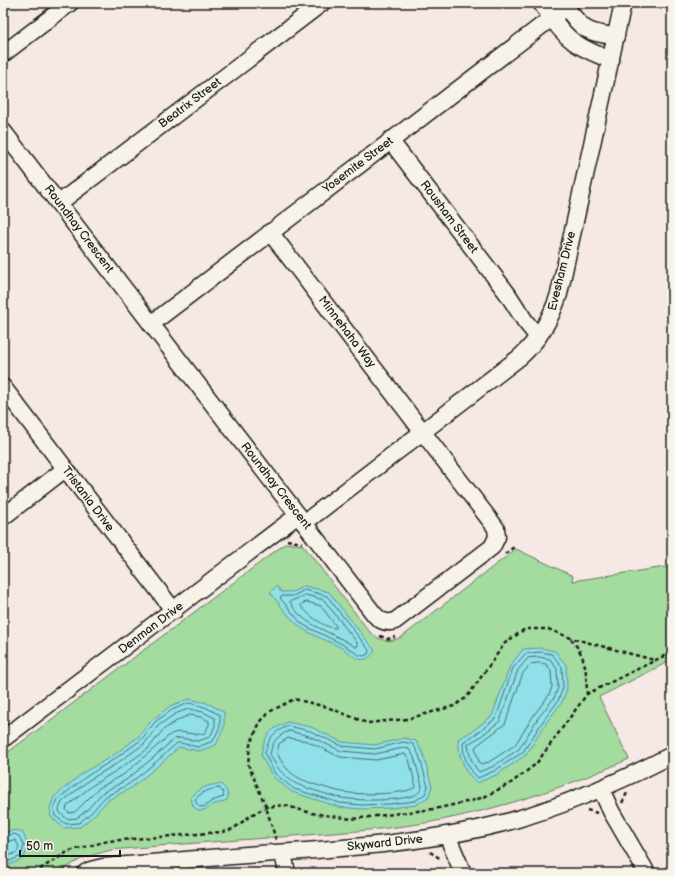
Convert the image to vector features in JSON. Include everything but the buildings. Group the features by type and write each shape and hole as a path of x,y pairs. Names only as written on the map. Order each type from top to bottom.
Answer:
{"street":[{"path":"3,54 70,3"},
{"name":"Beatrix Street","path":"59,203 322,3"},
{"path":"541,3 564,33 574,42 597,55 611,60"},
{"name":"Evesham Drive","path":"301,519 423,432 520,357 542,332 552,313 559,294 623,3"},
{"path":"564,5 578,22 589,31 596,34 616,36"},
{"name":"Yosemite Street","path":"151,324 552,17 564,5"},
{"name":"Roundhay Crescent","path":"3,131 374,614 378,619 386,622 399,618 480,557 495,543 497,537 496,528 423,432"},
{"name":"Rousham Street","path":"390,140 507,293 525,321 542,332"},
{"name":"Minnehaha Way","path":"270,232 423,432"},
{"name":"Tristania Drive","path":"3,387 174,611"},
{"path":"3,517 66,469"},
{"name":"Denman Drive","path":"3,739 174,611 301,519"},
{"name":"Skyward Drive","path":"85,873 103,867 395,844 447,835 508,821 560,805 631,776 672,755"},
{"path":"601,789 611,811 647,873"},
{"path":"447,835 463,873"},
{"path":"283,853 287,873"}],"path":[{"path":"286,540 304,543"},
{"path":"500,557 514,547"},
{"path":"283,853 278,847 266,807 248,764 250,745 260,722 271,711 294,699 327,707 367,723 407,720 454,706 467,698 505,643 525,629 548,629 571,638 654,660"},
{"path":"374,633 388,639 398,636"},
{"path":"571,638 579,648 585,662 587,694"},
{"path":"34,873 69,851 108,841 222,832 232,829 266,807 284,805 311,813 352,819 434,809 484,797 511,783 536,764 587,694 672,652"}],"green space":[{"path":"567,25 597,42 596,48 582,41"},
{"path":"286,543 303,545 369,631 381,639 389,641 403,636 516,549 573,576 572,581 672,566 672,660 599,697 629,759 605,770 507,804 431,822 400,827 111,850 81,859 58,873 3,873 3,756"}],"water":[{"path":"277,586 281,592 292,592 305,586 329,592 375,651 366,659 358,659 342,648 302,628 287,614 270,592"},
{"path":"540,648 555,651 566,665 567,689 562,702 546,723 526,755 496,775 477,783 466,771 460,755 458,739 474,730 492,716 510,666 523,649"},
{"path":"188,699 207,703 224,712 224,727 216,745 199,751 179,747 131,788 108,800 80,827 64,828 51,817 50,808 54,797 84,772 111,757 138,737 152,720 170,706"},
{"path":"287,722 311,727 342,742 375,745 404,738 416,741 423,753 432,787 428,797 416,805 361,809 339,807 292,792 272,776 261,755 264,742 268,734 275,728"},
{"path":"220,784 226,790 228,799 199,811 193,806 191,797 207,786"},
{"path":"15,830 23,833 28,846 24,858 3,868 3,833"}]}
